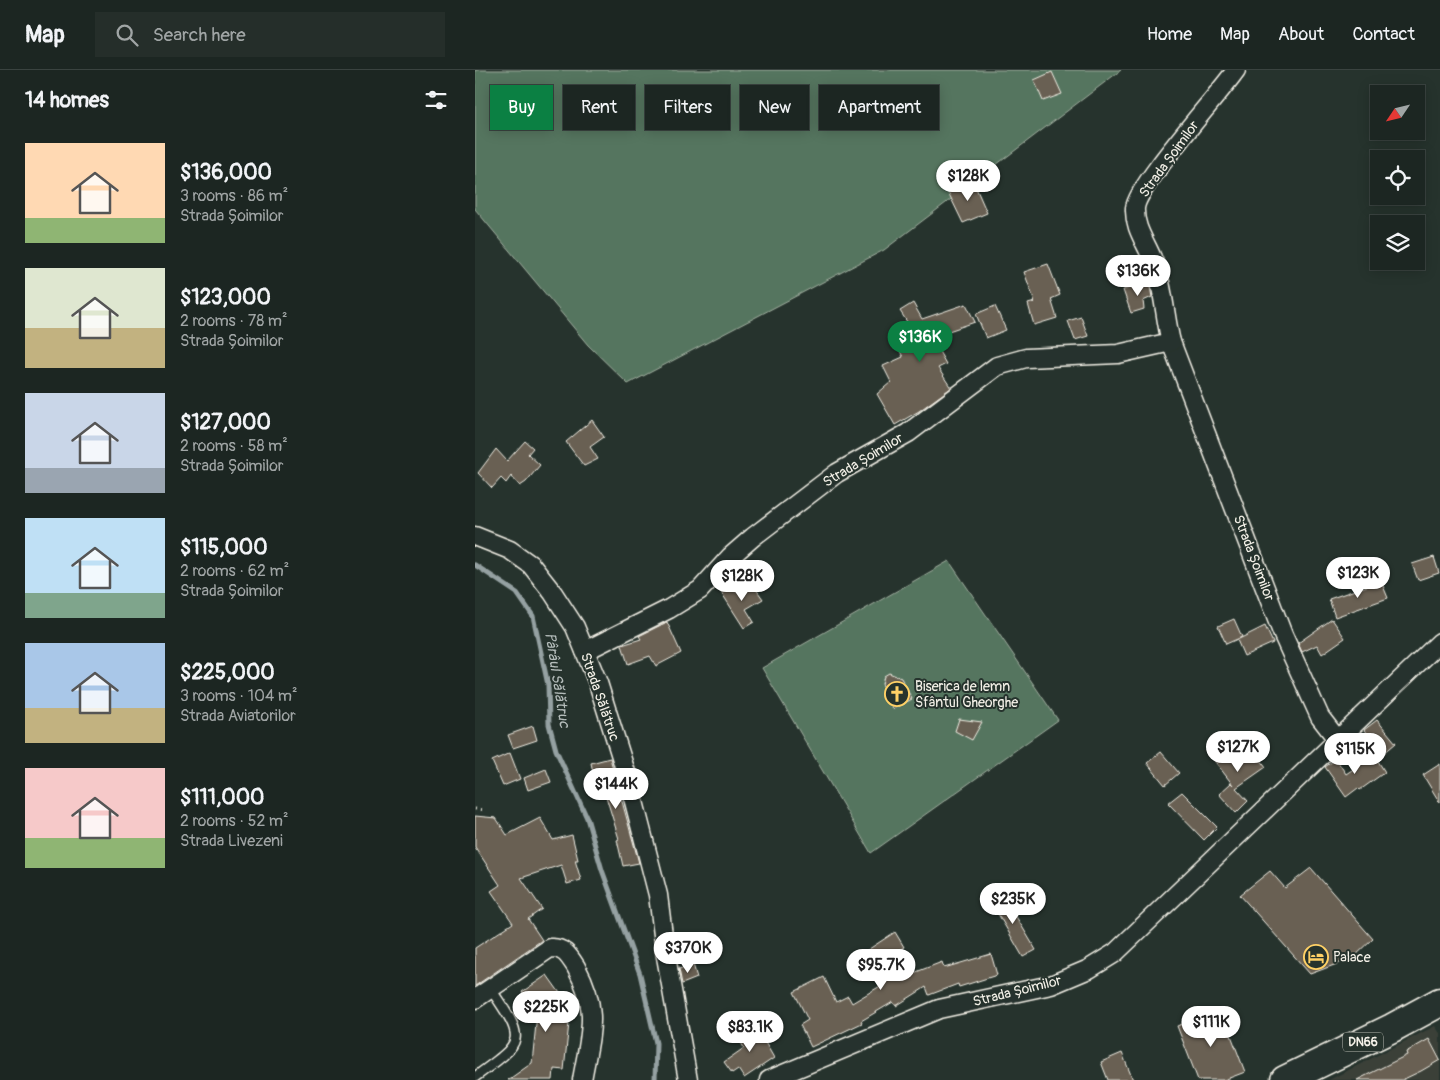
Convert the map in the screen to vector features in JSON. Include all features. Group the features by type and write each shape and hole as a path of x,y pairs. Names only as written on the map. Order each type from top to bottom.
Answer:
{"main road":[{"name":"DN66","path":"1285,1080 1439,1003"}],"street":[{"name":"Strada Șoimilor","path":"1236,70 1147,184 1135,206 1135,223 1153,259 1165,300 1165,319 1171,342 1283,635 1320,717 1337,740"},
{"name":"Strada Șoimilor","path":"585,651 669,609 700,590 730,557 753,537 837,473 908,433 997,366 1026,358 1118,354 1171,342"},
{"name":"Strada Sălătruc","path":"475,536 510,550 531,565 575,627 598,683 629,782 658,895 665,951 688,1080"},
{"name":"Strada Șoimilor","path":"769,1080 939,1009 1051,985 1089,969 1115,953 1440,642"},
{"path":"475,999 550,948 558,948 565,952 585,983 593,1016 582,1080"}],"lane":[{"path":"475,1077 510,1052 517,1039 513,1023 491,988"}],"path":[{"path":"475,809 484,810"}],"shaded area":[{"path":"1435,1026 1440,1033 1440,1080 1329,1080"}],"green space":[{"path":"475,70 1121,70 884,250 628,384 588,345 475,209"},
{"path":"949,561 1058,720 871,853 762,668"}],"building":[{"path":"1052,72 1062,94 1043,101 1034,80"},
{"path":"973,181 987,213 963,223 948,192"},
{"path":"1048,264 1060,295 1051,299 1057,318 1034,325 1028,304 1035,302 1024,272"},
{"path":"1149,282 1152,297 1143,301 1144,309 1131,313 1123,290"},
{"path":"913,303 922,319 966,304 975,322 931,337 946,364 938,368 951,388 919,411 895,425 877,394 891,382 883,366 903,357 897,345 915,334 900,311"},
{"path":"995,306 1006,330 986,338 976,314"},
{"path":"1081,317 1088,336 1075,340 1068,321"},
{"path":"592,420 604,437 590,447 598,459 584,466 566,442"},
{"path":"525,441 533,448 528,454 540,465 526,482 520,486 511,476 506,483 501,478 492,488 478,473 496,449 507,461"},
{"path":"1434,557 1439,573 1418,580 1412,564"},
{"path":"1381,581 1388,598 1335,617 1329,599"},
{"path":"751,582 763,599 746,609 754,622 744,628 721,592 731,585 736,592"},
{"path":"1234,619 1242,637 1226,644 1218,626"},
{"path":"1332,619 1345,638 1322,654 1317,645 1302,652 1298,643"},
{"path":"667,622 681,653 656,666 650,656 628,664 622,645 641,639 639,636"},
{"path":"1265,626 1273,643 1244,656 1237,640"},
{"name":"Biserica de lemn Sfântul Gheorghe","path":"889,673 901,678 912,699 893,709 882,684 884,676"},
{"path":"959,719 982,722 972,740 955,731"},
{"path":"1377,720 1396,743 1383,754 1364,730"},
{"path":"533,726 537,740 513,748 508,735"},
{"path":"1231,746 1238,755 1251,746 1266,767 1236,788 1248,801 1236,813 1219,794 1231,783 1233,785 1213,759"},
{"path":"1161,752 1179,773 1165,785 1147,763"},
{"path":"510,753 520,779 503,786 492,761"},
{"path":"1374,755 1385,772 1360,790 1358,788 1346,797 1325,767 1336,759 1346,774"},
{"path":"610,758 639,863 623,866 617,840 619,839 601,780 595,781 591,763"},
{"path":"1440,764 1440,803 1423,775"},
{"path":"546,769 551,782 528,790 524,778"},
{"path":"1182,792 1217,827 1204,840 1168,803"},
{"path":"475,816 496,818 507,835 540,818 553,840 572,835 578,860 575,860 581,880 567,884 561,865 521,878 542,909 528,919 542,940 475,986 475,948 513,923 491,891 500,885 475,847"},
{"path":"1311,868 1373,939 1353,958 1310,974 1240,895 1270,871 1285,888"},
{"path":"1002,893 1036,950 1023,957 990,900"},
{"path":"895,932 904,947 886,958 898,979 942,962 944,968 991,954 997,975 959,987 958,984 929,995 926,987 896,1006 893,1002 861,1021 862,1023 811,1047 800,1025 808,1020 794,992 824,977 836,1002 848,996 852,1003 882,985 863,953"},
{"path":"693,964 697,978 682,984 679,969"},
{"path":"547,975 562,996 559,1022 569,1023 564,1070 554,1069 553,1080 508,1080 532,1063 537,1014 522,992"},
{"path":"1221,1009 1245,1072 1224,1080 1198,1080 1177,1026"},
{"path":"755,1025 774,1058 744,1078 738,1069 732,1073 724,1062 744,1048 737,1035"},
{"path":"1429,1039 1440,1060 1421,1071 1402,1080 1357,1080 1407,1055 1406,1052"},
{"path":"1122,1053 1133,1080 1108,1080 1101,1062"}],"waterway":[{"name":"Pârâul Sălătruc","path":"475,565 517,593 533,616 548,685 549,724 556,750 587,818 602,870 640,974 656,1043 655,1080"}],"place":[{"name":"Biserica de lemn Sfântul Gheorghe","path":"897,694"},
{"name":"Palace","path":"1316,957"}]}
